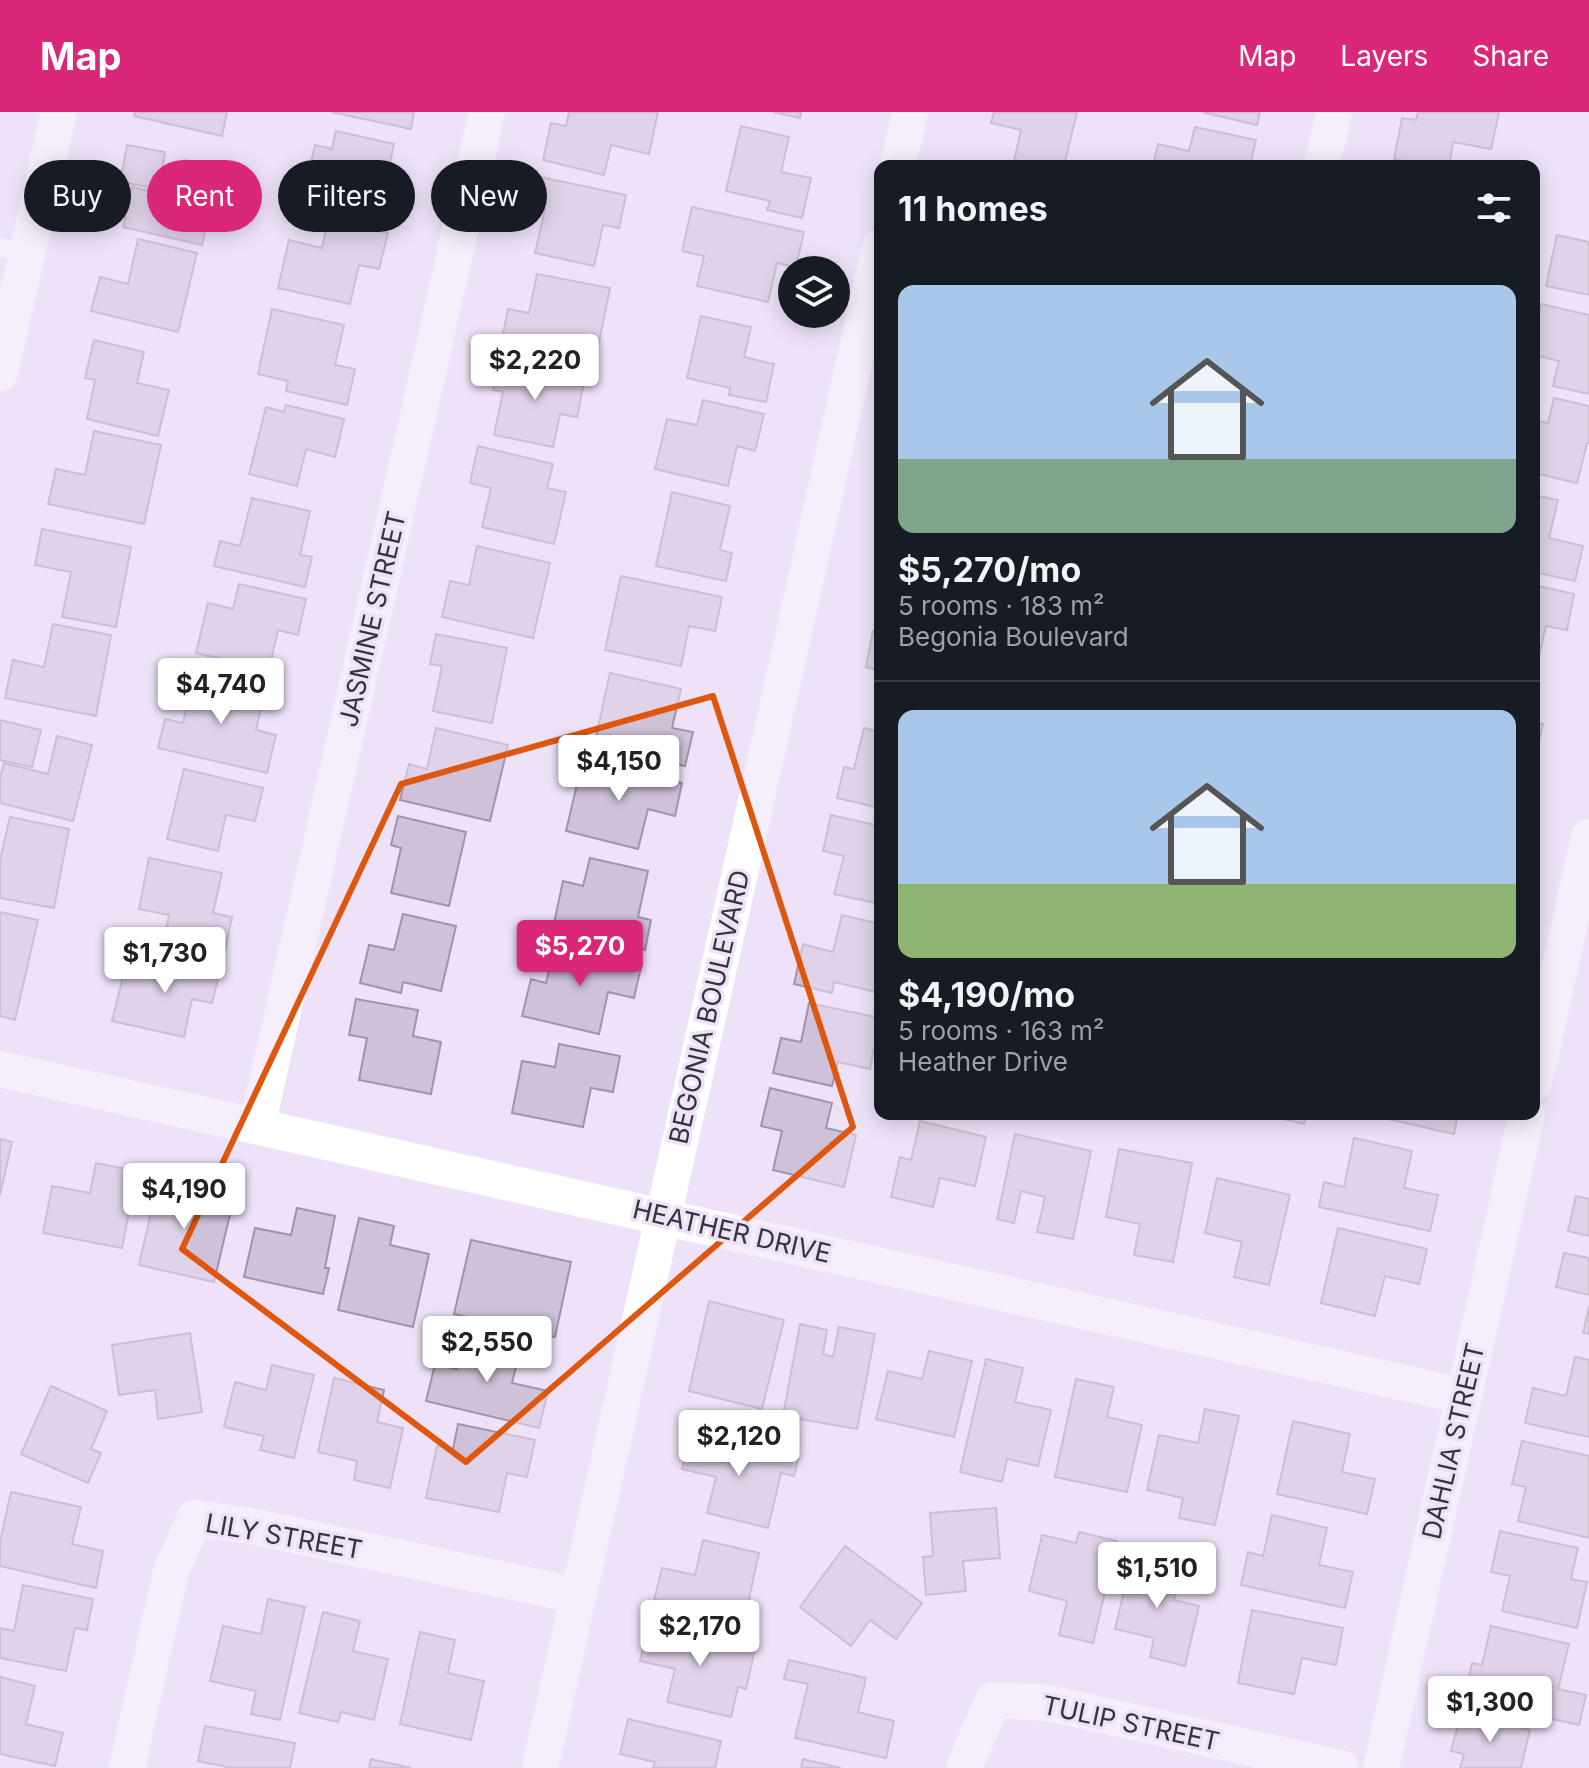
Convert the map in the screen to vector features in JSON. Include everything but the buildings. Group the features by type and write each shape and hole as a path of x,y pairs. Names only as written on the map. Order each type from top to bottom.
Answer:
{"street":[{"path":"0,373 13,250 59,112"},
{"name":"JASMINE STREET","path":"257,1126 487,112"},
{"path":"899,160 910,112"},
{"path":"1323,160 1334,112"},
{"name":"BEGONIA BOULEVARD","path":"540,1768 874,274"},
{"path":"1542,1010 1589,837"},
{"name":"HEATHER DRIVE","path":"0,1069 1463,1396"},
{"name":"DAHLIA STREET","path":"1381,1768 1526,1120"},
{"name":"LILY STREET","path":"127,1768 171,1571 195,1518 251,1526 579,1596"},
{"name":"TULIP STREET","path":"964,1768 993,1700 1048,1703 1341,1768"}],"highlighted area":[{"path":"713,696 853,1127 466,1462 182,1249 401,784"}]}
